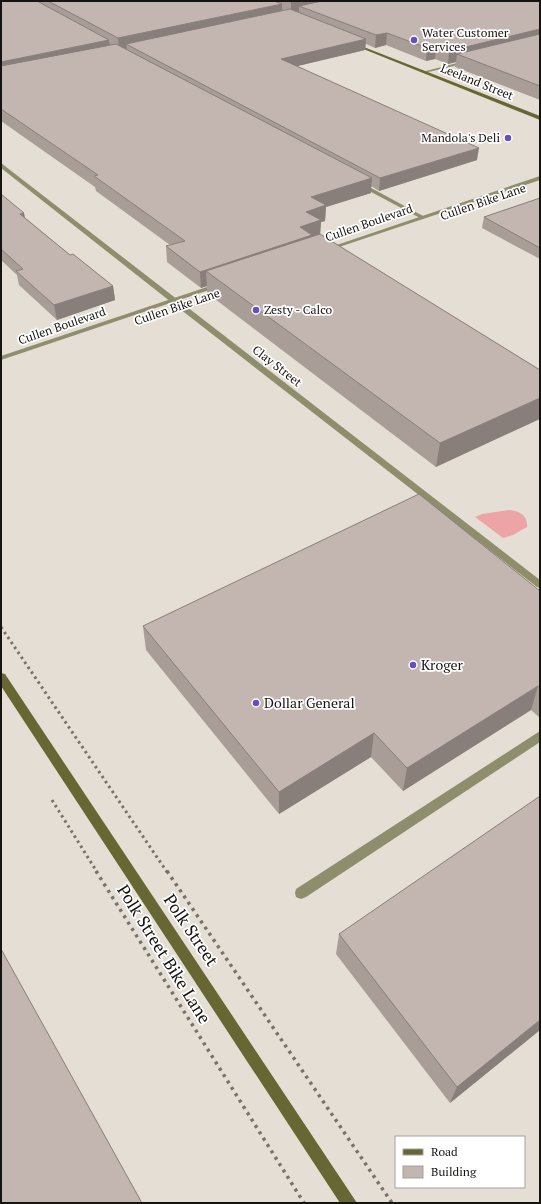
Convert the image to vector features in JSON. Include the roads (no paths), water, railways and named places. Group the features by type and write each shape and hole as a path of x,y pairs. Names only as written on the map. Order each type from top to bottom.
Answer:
{"main road":[{"name":"Leeland Street","path":"351,42 540,118"},
{"name":"Polk Street","path":"1,677 349,1203"}],"street":[{"path":"424,72 471,60"},
{"name":"Clay Street","path":"1,165 173,301 540,585"},
{"name":"Cullen Boulevard","path":"316,253 540,178"},
{"path":"356,182 422,217"},
{"name":"Cullen Boulevard","path":"1,358 226,283"},
{"path":"301,892 540,736"}],"place":[{"name":"Water Customer Services","path":"414,40"},
{"name":"Mandola's Deli","path":"508,138"},
{"name":"Zesty - Calco","path":"256,310"},
{"name":"Kroger","path":"413,665"},
{"name":"Dollar General","path":"256,703"}]}
